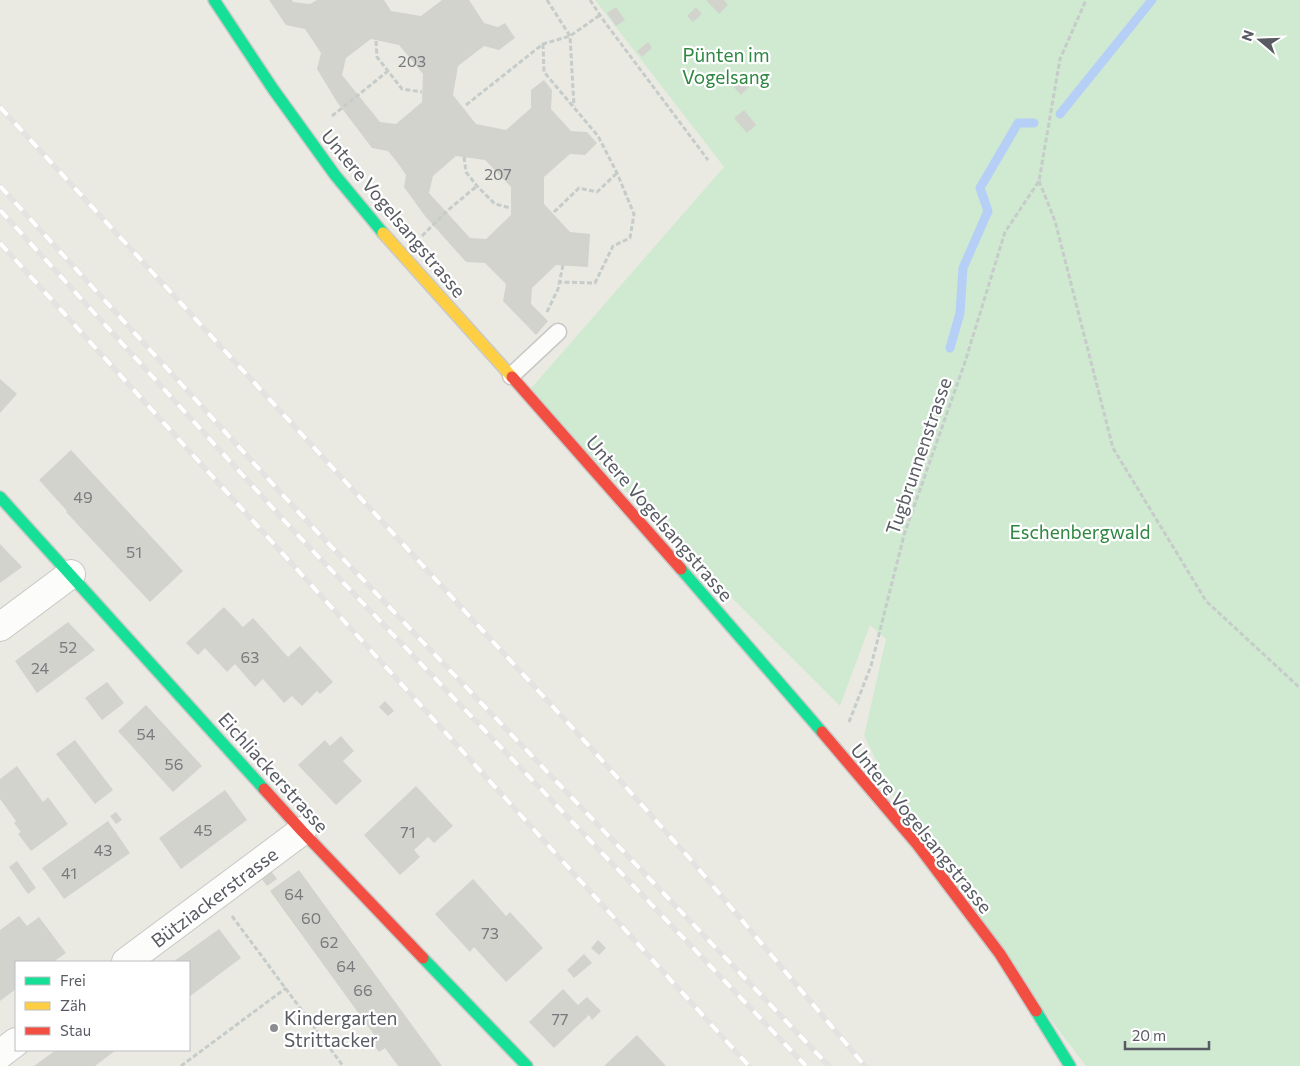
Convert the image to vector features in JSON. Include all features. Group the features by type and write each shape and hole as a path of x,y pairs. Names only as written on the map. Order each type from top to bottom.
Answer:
{"main road":[{"name":"Untere Vogelsangstrasse","path":"214,0 273,89 335,175 395,248 511,376 740,636 916,844 1000,954 1070,1066"},
{"name":"Eichliackerstrasse","path":"0,498 72,574 302,831 527,1066"}],"street":[{"path":"0,627 72,574"},
{"name":"Bütziackerstrasse","path":"127,961 302,831"},
{"path":"0,1054 15,1043"}],"lane":[{"path":"511,376 558,332"}],"path":[{"path":"547,0 570,36 574,107"},
{"path":"590,0 708,160"},
{"name":"Tugbrunnenstrasse","path":"832,744 847,725 871,666 904,535 965,362 1005,232 1039,181 1060,59 1086,0"},
{"path":"466,105 543,44 570,36 600,15"},
{"path":"376,40 377,57 402,89 422,92"},
{"path":"543,44 544,72 598,136 617,173 634,214 630,238 612,246 595,283 559,282"},
{"path":"332,116 388,71"},
{"path":"464,157 466,172 477,186 494,204 511,208"},
{"path":"554,212 579,188 597,192 617,173"},
{"path":"1039,181 1055,222 1113,448 1206,601 1300,688"},
{"path":"421,237 448,210 477,186"},
{"path":"547,311 559,282 563,265"},
{"path":"217,895 340,1065"},
{"path":"181,1066 286,988"}],"green space":[{"name":"Eschenbergwald","path":"595,0 1300,0 1300,1066 1086,1066 917,844 864,736 886,639 870,625 840,706 527,393 724,167"}],"building":[{"path":"269,0 292,0 293,2 310,4 317,0 384,0 391,11 421,16 442,0 469,0 484,23 498,27 505,23 515,38 499,50 484,46 458,66 453,95 476,124 506,130 531,108 531,90 544,80 552,90 551,109 571,131 587,132 597,143 585,155 570,154 544,177 544,204 570,232 590,234 588,267 556,265 532,288 531,304 548,321 536,335 503,301 506,284 485,263 466,262 425,216 404,187 406,175 397,162 388,151 372,148 337,102 317,69 321,53 305,29 286,25","holes":["371,39 399,45 423,74 422,102 396,124 380,122 342,75 346,58","456,156 485,160 511,187 511,215 486,239 470,238 429,193 433,176"]},
{"path":"706,0 724,0 728,5 719,14"},
{"path":"616,7 625,20 616,26 607,13"},
{"path":"696,7 702,14 693,22 687,16"},
{"path":"648,42 652,48 642,57 637,51"},
{"path":"705,74 714,84 708,91 698,81"},
{"path":"740,76 749,87 741,95 731,84"},
{"path":"744,110 756,125 747,133 734,118"},
{"path":"0,379 17,394 0,413"},
{"path":"71,450 183,571 150,602 66,512 39,480"},
{"path":"0,544 22,567 0,583"},
{"path":"224,607 243,627 253,618 288,657 300,646 333,682 320,694 317,691 302,706 292,696 284,703 263,679 255,687 235,664 227,672 205,648 198,655 186,643"},
{"path":"68,622 95,650 37,693 15,661"},
{"path":"107,682 124,703 102,720 85,698"},
{"path":"385,701 394,711 388,716 379,707"},
{"path":"146,705 202,766 173,792 118,731"},
{"path":"341,736 354,751 343,761 362,781 336,805 298,765 325,740 330,746"},
{"path":"75,740 113,790 95,804 56,754"},
{"path":"17,766 43,802 48,797 68,824 31,851 18,834 21,832 14,823 16,821 0,799 0,779"},
{"path":"416,786 453,826 434,843 428,837 414,850 420,857 400,875 364,835"},
{"path":"225,790 247,820 181,869 159,838"},
{"path":"116,812 122,820 116,824 110,816"},
{"path":"108,821 130,853 64,899 42,868"},
{"path":"17,861 36,888 28,894 9,867"},
{"path":"299,870 442,1066 398,1066 385,1048 379,1052 369,1039 375,1036 270,891"},
{"path":"271,871 277,879 267,886 261,878"},
{"path":"473,879 506,916 510,912 543,948 506,982 474,947 470,952 435,914"},
{"path":"19,916 27,926 39,917 66,953 54,961 15,961 15,990 0,1001 0,930"},
{"path":"219,929 241,958 190,996 190,961 174,961"},
{"path":"598,940 606,948 599,955 591,948"},
{"path":"584,954 592,963 574,978 567,970"},
{"path":"563,989 578,1005 587,997 601,1011 592,1020 589,1015 554,1048 529,1022"},
{"path":"637,1035 666,1066 604,1066"},
{"path":"55,1051 115,1051 95,1066 34,1066"}],"waterway":[{"path":"1060,114 1152,0"},
{"path":"950,348 960,313 963,268 988,211 980,188 1018,123 1034,123"}],"railway":[{"path":"0,107 591,748 691,860 865,1066"},
{"path":"0,186 303,517 829,1066"},
{"path":"0,210 292,529 806,1066"},
{"path":"0,243 749,1066"}],"traffic: fast":[{"path":"214,0 273,89 335,175 383,233"},
{"path":"0,497 264,789"},
{"path":"681,569 822,732"},
{"path":"423,958 527,1066"},
{"path":"1036,1011 1070,1066"}],"traffic: slow":[{"path":"383,233 512,377"}],"traffic: jam":[{"path":"512,377 681,569"},
{"path":"822,732 917,844 1000,954 1036,1011"},
{"path":"264,789 423,958"}],"place":[{"name":"Kindergarten Strittacker","path":"274,1028"}],"park label":[{"name":"Pünten im Vogelsang","path":"726,65"}]}
